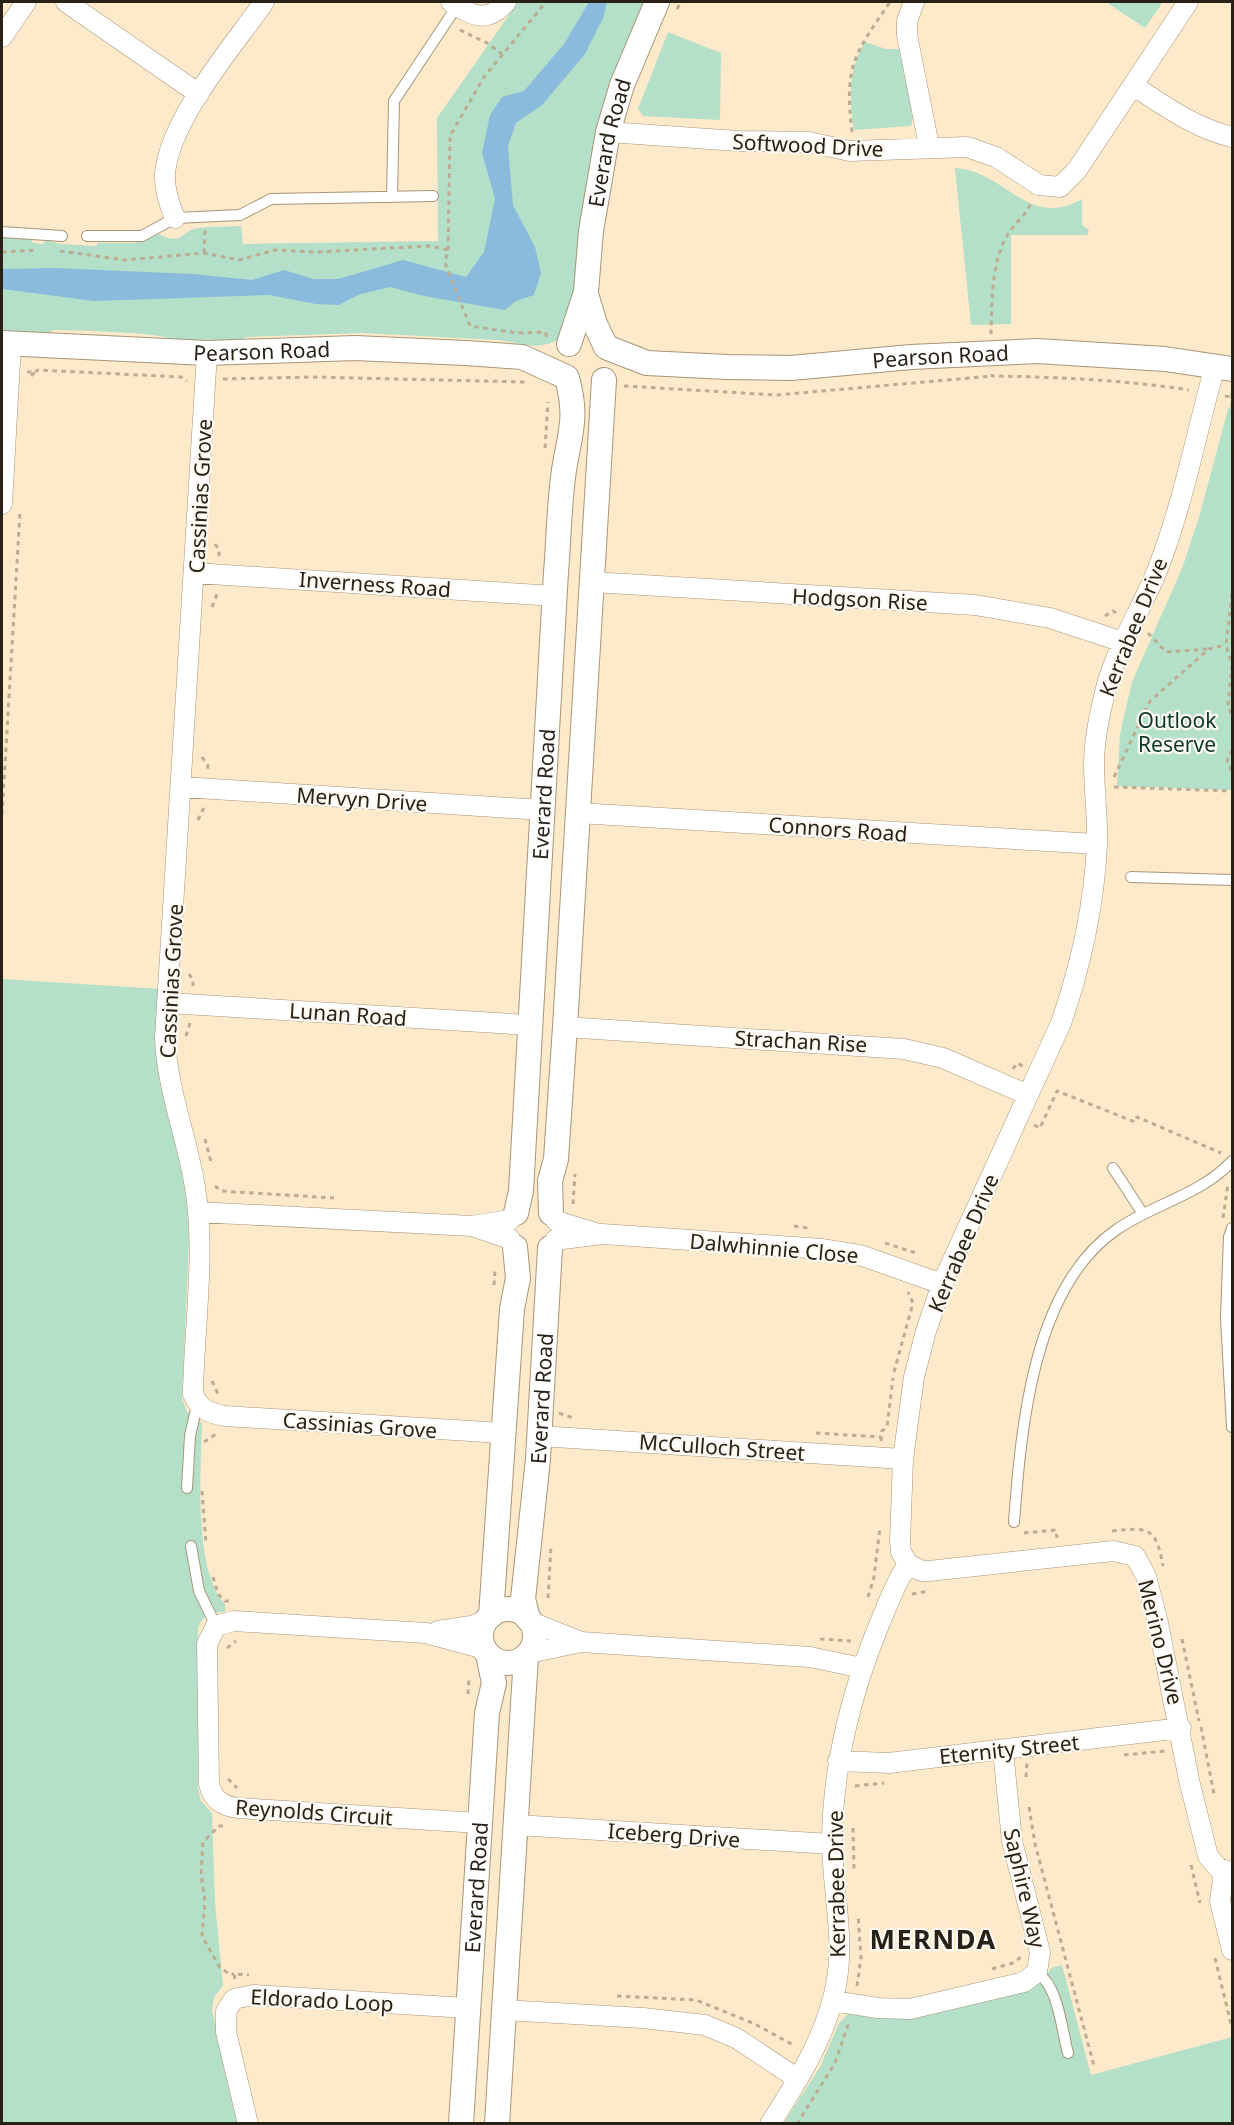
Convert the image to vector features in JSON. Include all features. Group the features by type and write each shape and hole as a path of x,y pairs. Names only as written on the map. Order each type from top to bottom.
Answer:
{"street":[{"path":"2,37 26,2"},
{"path":"66,2 200,94"},
{"path":"175,218 165,189 169,153 178,128 264,2"},
{"path":"454,4 470,14 486,16 499,10 506,2"},
{"path":"914,2 907,21 907,35 929,147"},
{"name":"Softwood Drive","path":"608,132 629,136 810,142 850,151 967,147 981,150 1039,185 1060,187 1077,170 1188,2"},
{"name":"Everard Road","path":"607,347 594,324 586,292 591,231 608,132 622,85 665,10"},
{"path":"1134,86 1190,122 1210,132 1233,137"},
{"name":"Everard Road","path":"562,346 586,292"},
{"path":"584,337 600,341 607,347 614,379 590,387 581,387 566,378 561,361 562,346 584,337"},
{"path":"6,343 10,371 11,506"},
{"name":"Pearson Road","path":"6,343 207,353 355,348 522,357 562,346"},
{"name":"Pearson Road","path":"607,347 647,363 791,368 991,351 1101,354 1224,368"},
{"name":"Cassinias Grove","path":"207,353 216,379 195,573 166,1061 186,1138 198,1212 199,1248 193,1388 197,1405 204,1411 225,1416 503,1433"},
{"name":"Pearson Road","path":"522,357 566,378"},
{"name":"Pearson Road","path":"614,379 647,363"},
{"name":"Kerrabee Drive","path":"770,2124 798,2079 825,2028 833,2001 840,1950 832,1844 838,1761 852,1665 908,1564 901,1552 900,1542 903,1459 914,1377 942,1284 1061,1023 1083,953 1093,898 1097,844 1094,762 1103,698 1123,642 1157,571 1224,368"},
{"name":"Everard Road","path":"489,1618 512,1309 518,1278 513,1230 521,1191 529,1025 564,469 574,421 573,401 566,378"},
{"name":"Everard Road","path":"530,1620 523,1599 551,1436 553,1231 550,1181 556,1159 592,582 614,379"},
{"name":"Inverness Road","path":"195,573 555,596"},
{"name":"Hodgson Rise","path":"592,582 975,605 1050,618 1123,642"},
{"name":"Mervyn Drive","path":"182,787 542,810"},
{"name":"Connors Road","path":"578,813 1097,844"},
{"path":"536,918 571,921"},
{"name":"Lunan Road","path":"168,1003 529,1025"},
{"name":"Strachan Rise","path":"565,1027 904,1049 943,1058 1028,1095"},
{"path":"529,1206 544,1208 553,1231 544,1252 528,1254 513,1230 529,1206"},
{"path":"198,1212 513,1230"},
{"name":"Dalwhinnie Close","path":"553,1231 823,1249 860,1255 942,1284"},
{"name":"McCulloch Street","path":"551,1436 903,1459"},
{"name":"Merino Drive","path":"908,1564 922,1571 942,1571 1113,1551 1130,1553 1140,1563 1146,1576 1208,1856 1212,1863 1228,1871 1220,1901 1233,1950"},
{"path":"216,1626 234,1621 426,1633 458,1629 506,1610 514,1610 530,1620 581,1642"},
{"path":"487,1652 482,1635 489,1618"},
{"path":"528,1654 535,1637 530,1620"},
{"name":"Reynolds Circuit","path":"216,1626 207,1644 208,1784 212,1795 227,1806 479,1823"},
{"path":"426,1633 487,1652 495,1659 511,1663 528,1654 581,1642 810,1657 852,1665"},
{"name":"Everard Road","path":"461,2124 487,1713 494,1683 487,1652"},
{"name":"Everard Road","path":"497,2124 528,1654"},
{"name":"Eternity Street","path":"838,1761 858,1764 889,1763 1181,1728"},
{"name":"Saphire Way","path":"1003,1750 1012,1841 1040,1953 1037,1972"},
{"name":"Iceberg Drive","path":"516,1825 832,1844"},
{"path":"833,2001 855,1996 891,2009 933,2006 1024,1982 1037,1972"},
{"name":"Eldorado Loop","path":"248,2124 226,2032 226,2011 234,1999 252,1995 468,2008"},
{"path":"503,2010 643,2018 705,2025 736,2038 798,2079"}],"lane":[{"path":"392,197 394,101 454,4"},
{"path":"87,236 142,236 175,218 240,215 271,199 433,196"},
{"path":"2,231 62,236"},
{"path":"1131,877 1233,880"},
{"path":"1014,1522 1020,1443 1025,1412 1056,1308 1066,1286 1094,1248 1112,1232 1143,1214 1192,1191 1231,1164"},
{"path":"1113,1168 1143,1214"},
{"path":"1232,1229 1227,1264 1226,1318 1233,1427"},
{"path":"187,1488 190,1436 197,1405"},
{"path":"190,1546 199,1591 216,1626"},
{"name":"Saphire Way","path":"1037,1972 1046,1979 1052,1991 1068,2053"}],"path":[{"path":"546,2 484,78 450,136 448,250 445,263 467,323 475,328 518,333 545,332 562,346"},
{"path":"665,10 681,2"},
{"path":"850,151 852,132 849,100 854,58 890,2"},
{"path":"1031,203 1025,214 1010,231 999,254 992,305 992,376 1078,378 1189,390"},
{"path":"204,253 206,218"},
{"path":"53,251 125,260 204,253 239,260 275,250 316,252 430,246 448,250"},
{"path":"2,252 42,250"},
{"path":"10,371 35,372 38,370 181,377 187,381 302,377 536,382"},
{"path":"28,391 28,379 35,372"},
{"path":"216,379 225,390"},
{"path":"1232,396 1233,420"},
{"path":"545,449 548,402"},
{"path":"2,815 11,506"},
{"path":"212,615 218,574 219,550 215,545 216,533"},
{"path":"1233,594 1226,645 1232,664 1228,705 1233,717"},
{"path":"1147,635 1166,652 1209,649 1226,645"},
{"path":"1114,776 1150,701 1209,649"},
{"path":"198,829 198,818 205,810 208,766 202,760 203,749"},
{"path":"1233,750 1227,761 1233,772"},
{"path":"1114,787 1233,791"},
{"path":"186,1040 192,1004 193,980 189,975 190,964"},
{"path":"1005,1085 1017,1063 1038,1072"},
{"path":"1018,1117 1040,1128 1057,1091 1135,1122 1137,1117 1215,1151 1231,1164 1222,1215 1232,1229"},
{"path":"203,1131 212,1168"},
{"path":"575,1172 573,1204 578,1209"},
{"path":"214,1177 215,1188 221,1191 336,1198"},
{"path":"793,1226 815,1229"},
{"path":"880,1241 927,1257 911,1298"},
{"path":"881,1457 881,1437 886,1427 896,1363 913,1303 907,1291 898,1288"},
{"path":"551,1436 564,1420 560,1408"},
{"path":"1014,1522 1013,1534 1056,1530 1057,1538"},
{"path":"868,1599 873,1583 880,1523"},
{"path":"873,1583 893,1590"},
{"path":"852,1665 854,1633"},
{"path":"468,1700 469,1676"},
{"path":"1026,1748 1026,1786"},
{"path":"854,1796 858,1764"},
{"path":"228,1768 224,1826 219,1826 203,1842 201,1874 205,1902 202,1936 219,1966 229,1974 234,1974"},
{"path":"228,1779 236,1788 247,1789"},
{"path":"855,1786 891,1782"},
{"path":"1028,1797 1035,1844 1094,2066"},
{"path":"853,1816 854,1875"},
{"path":"797,2124 835,2062 845,2039 861,1958 857,1908"},
{"path":"982,1972 1013,1963 1022,1957 1023,1950"},
{"path":"855,1996 867,1988"},
{"path":"797,2047 800,2040"}],"green space":[{"path":"518,2 647,2 596,137 583,213 576,298 561,339 536,346 496,340 362,333 246,337 239,342 175,341 154,335 98,331 53,330 45,335 2,332 2,236 31,239 33,243 43,244 46,240 60,244 97,246 97,243 135,243 159,234 173,239 198,228 241,226 243,244 438,241 437,118"},
{"path":"1106,2 1163,2 1145,28"},
{"path":"668,32 721,53 720,120 643,116 638,109"},
{"path":"865,42 886,49 900,49 913,117 911,126 854,130 851,84 855,63"},
{"path":"955,168 973,171 1032,204 1047,208 1063,207 1082,199 1082,225 1089,230 1087,235 1011,235 1011,324 971,325"},
{"name":"Outlook Reserve","path":"1232,406 1232,790 1117,786 1120,734 1132,682 1183,566 1200,514 1228,409"},
{"path":"2,979 160,989 157,1042 159,1075 181,1160 187,1202 189,1243 182,1398 187,1412 202,1423 200,1492 203,1544 215,1589 225,1604 225,1612 208,1615 198,1628 198,1788 201,1801 212,1813 215,1903 223,1986 214,1997 212,2010 238,2123 2,2123"},
{"path":"1062,1965 1091,2075 1232,2037 1232,2123 783,2124 820,2067 839,2023 848,2014 1029,1989 1043,1981 1051,1968"}],"water":[{"path":"589,2 607,2 603,18 585,54 542,105 516,123 508,146 513,205 535,247 541,273 534,295 516,301 505,310 424,296 390,287 358,295 339,305 316,304 269,295 94,301 2,289 2,269 54,268 193,274 252,280 284,270 313,279 338,279 403,260 466,277 484,252 495,199 482,153 490,115 502,97 524,91 564,44"}],"district":[{"name":"MERNDA","path":"933,1938"}]}
